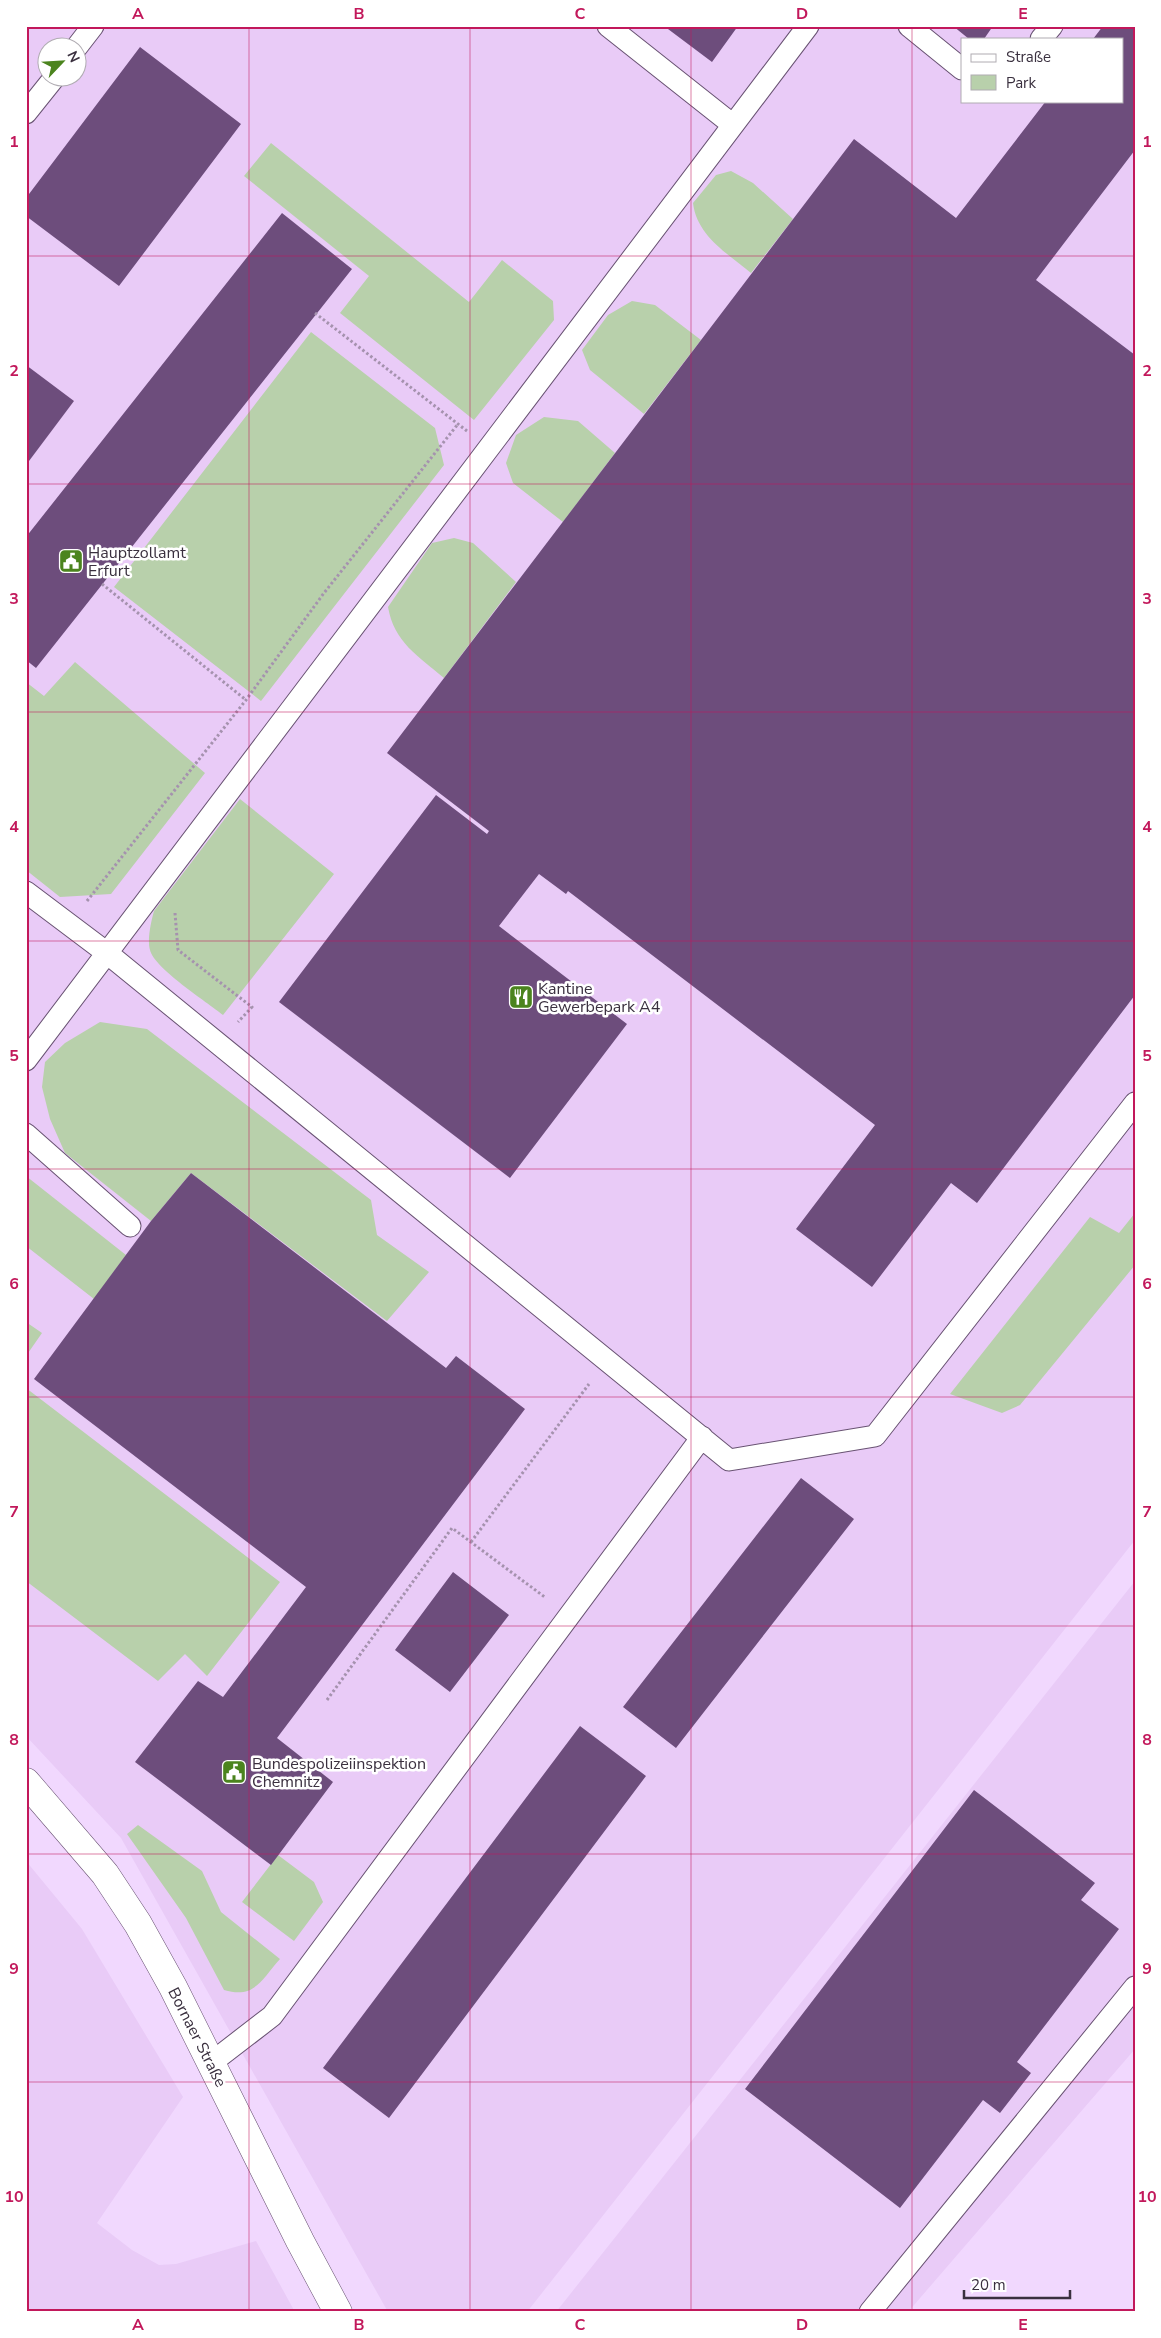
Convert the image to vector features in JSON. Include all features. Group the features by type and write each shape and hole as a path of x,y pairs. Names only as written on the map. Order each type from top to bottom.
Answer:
{"main road":[{"name":"Bornaer Straße","path":"26,1782 105,1874 119,1895 173,1987 300,2241 338,2312"}],"lane":[{"path":"83,38 92,26"},
{"path":"608,26 733,125"},
{"path":"26,1060 808,26"},
{"path":"908,26 961,68"},
{"path":"1042,38 1052,26"},
{"path":"26,113 46,88"},
{"path":"26,892 106,953 729,1460 875,1436 1135,1103"},
{"path":"26,1134 130,1226"},
{"path":"211,2063 272,2016 702,1437"},
{"path":"870,2312 1135,1987"}],"path":[{"path":"315,313 489,448"},
{"path":"69,925 246,700 324,592 458,424"},
{"path":"102,584 246,700"},
{"path":"152,893 175,906 178,950 252,1007 218,1044"},
{"path":"471,1542 607,1360"},
{"path":"327,1700 452,1528 569,1615"}],"shaded area":[{"path":"26,26 1135,26 1135,1540 527,2312 388,2312 121,1838 26,1736"},
{"path":"1135,1581 1135,2049 908,2312 556,2312"},
{"path":"26,1861 82,1929 183,2097 97,2223 132,2250 159,2265 176,2264 256,2241 295,2312 26,2312"}],"green space":[{"path":"271,143 469,302 502,260 553,301 554,320 474,420 340,313 369,276 244,176"},
{"path":"731,171 753,183 793,219 751,273 714,243 700,225 693,203 716,175"},
{"path":"632,301 655,305 701,340 644,414 590,370 582,350 608,315"},
{"path":"311,332 435,428 444,465 261,701 114,587"},
{"path":"544,417 578,421 615,453 563,522 513,483 506,463 516,435"},
{"path":"454,538 473,543 516,582 444,678 408,647 396,630 388,607 432,543"},
{"path":"75,662 205,773 111,894 60,897 26,870 26,682 44,696"},
{"path":"240,799 334,874 223,1015 161,966 150,950 149,936 154,911"},
{"path":"100,1022 147,1029 371,1200 377,1235 429,1272 387,1321 191,1173 151,1221 65,1153 50,1119 42,1087 45,1062 65,1043"},
{"path":"26,1176 126,1255 94,1299 26,1246"},
{"path":"1135,1213 1135,1265 1020,1405 1002,1413 950,1394 1090,1217 1119,1233"},
{"path":"26,1322 42,1333 26,1356"},
{"path":"26,1388 280,1582 207,1676 185,1654 158,1681 26,1581"},
{"path":"138,1825 202,1871 221,1912 280,1959 256,1986 243,1992 224,1990 186,1918 127,1834"},
{"path":"278,1855 314,1882 323,1902 294,1941 242,1902"}],"building":[{"path":"664,26 738,26 712,62"},
{"path":"953,26 993,26 985,38 968,38"},
{"path":"1103,26 1135,26 1135,150 1036,280 1135,355 1135,995 977,1203 951,1183 872,1287 796,1229 875,1125 568,891 566,894 539,874 499,926 627,1024 510,1178 279,1002 436,795 487,834 489,831 387,753 854,139 956,218 1045,102 1124,102 1124,38 1094,38"},
{"path":"140,47 241,124 119,286 26,216 26,198"},
{"path":"282,213 352,269 36,668 26,660 26,537"},
{"path":"26,365 74,401 26,465"},
{"path":"191,1173 446,1368 456,1356 525,1409 277,1738 333,1782 271,1865 135,1762 198,1681 223,1697 306,1587 34,1379 151,1221"},
{"path":"801,1478 854,1519 676,1748 623,1707"},
{"path":"453,1572 509,1615 450,1692 395,1650"},
{"path":"580,1726 646,1776 389,2118 323,2068"},
{"path":"974,1790 1095,1883 1081,1900 1119,1929 1017,2062 1031,2073 1000,2113 983,2100 900,2208 745,2089"}],"place":[{"name":"Hauptzollamt Erfurt","path":"71,561"},
{"name":"Kantine Gewerbepark A4","path":"521,997"},
{"name":"Bundespolizeiinspektion Chemnitz","path":"234,1772"}]}
